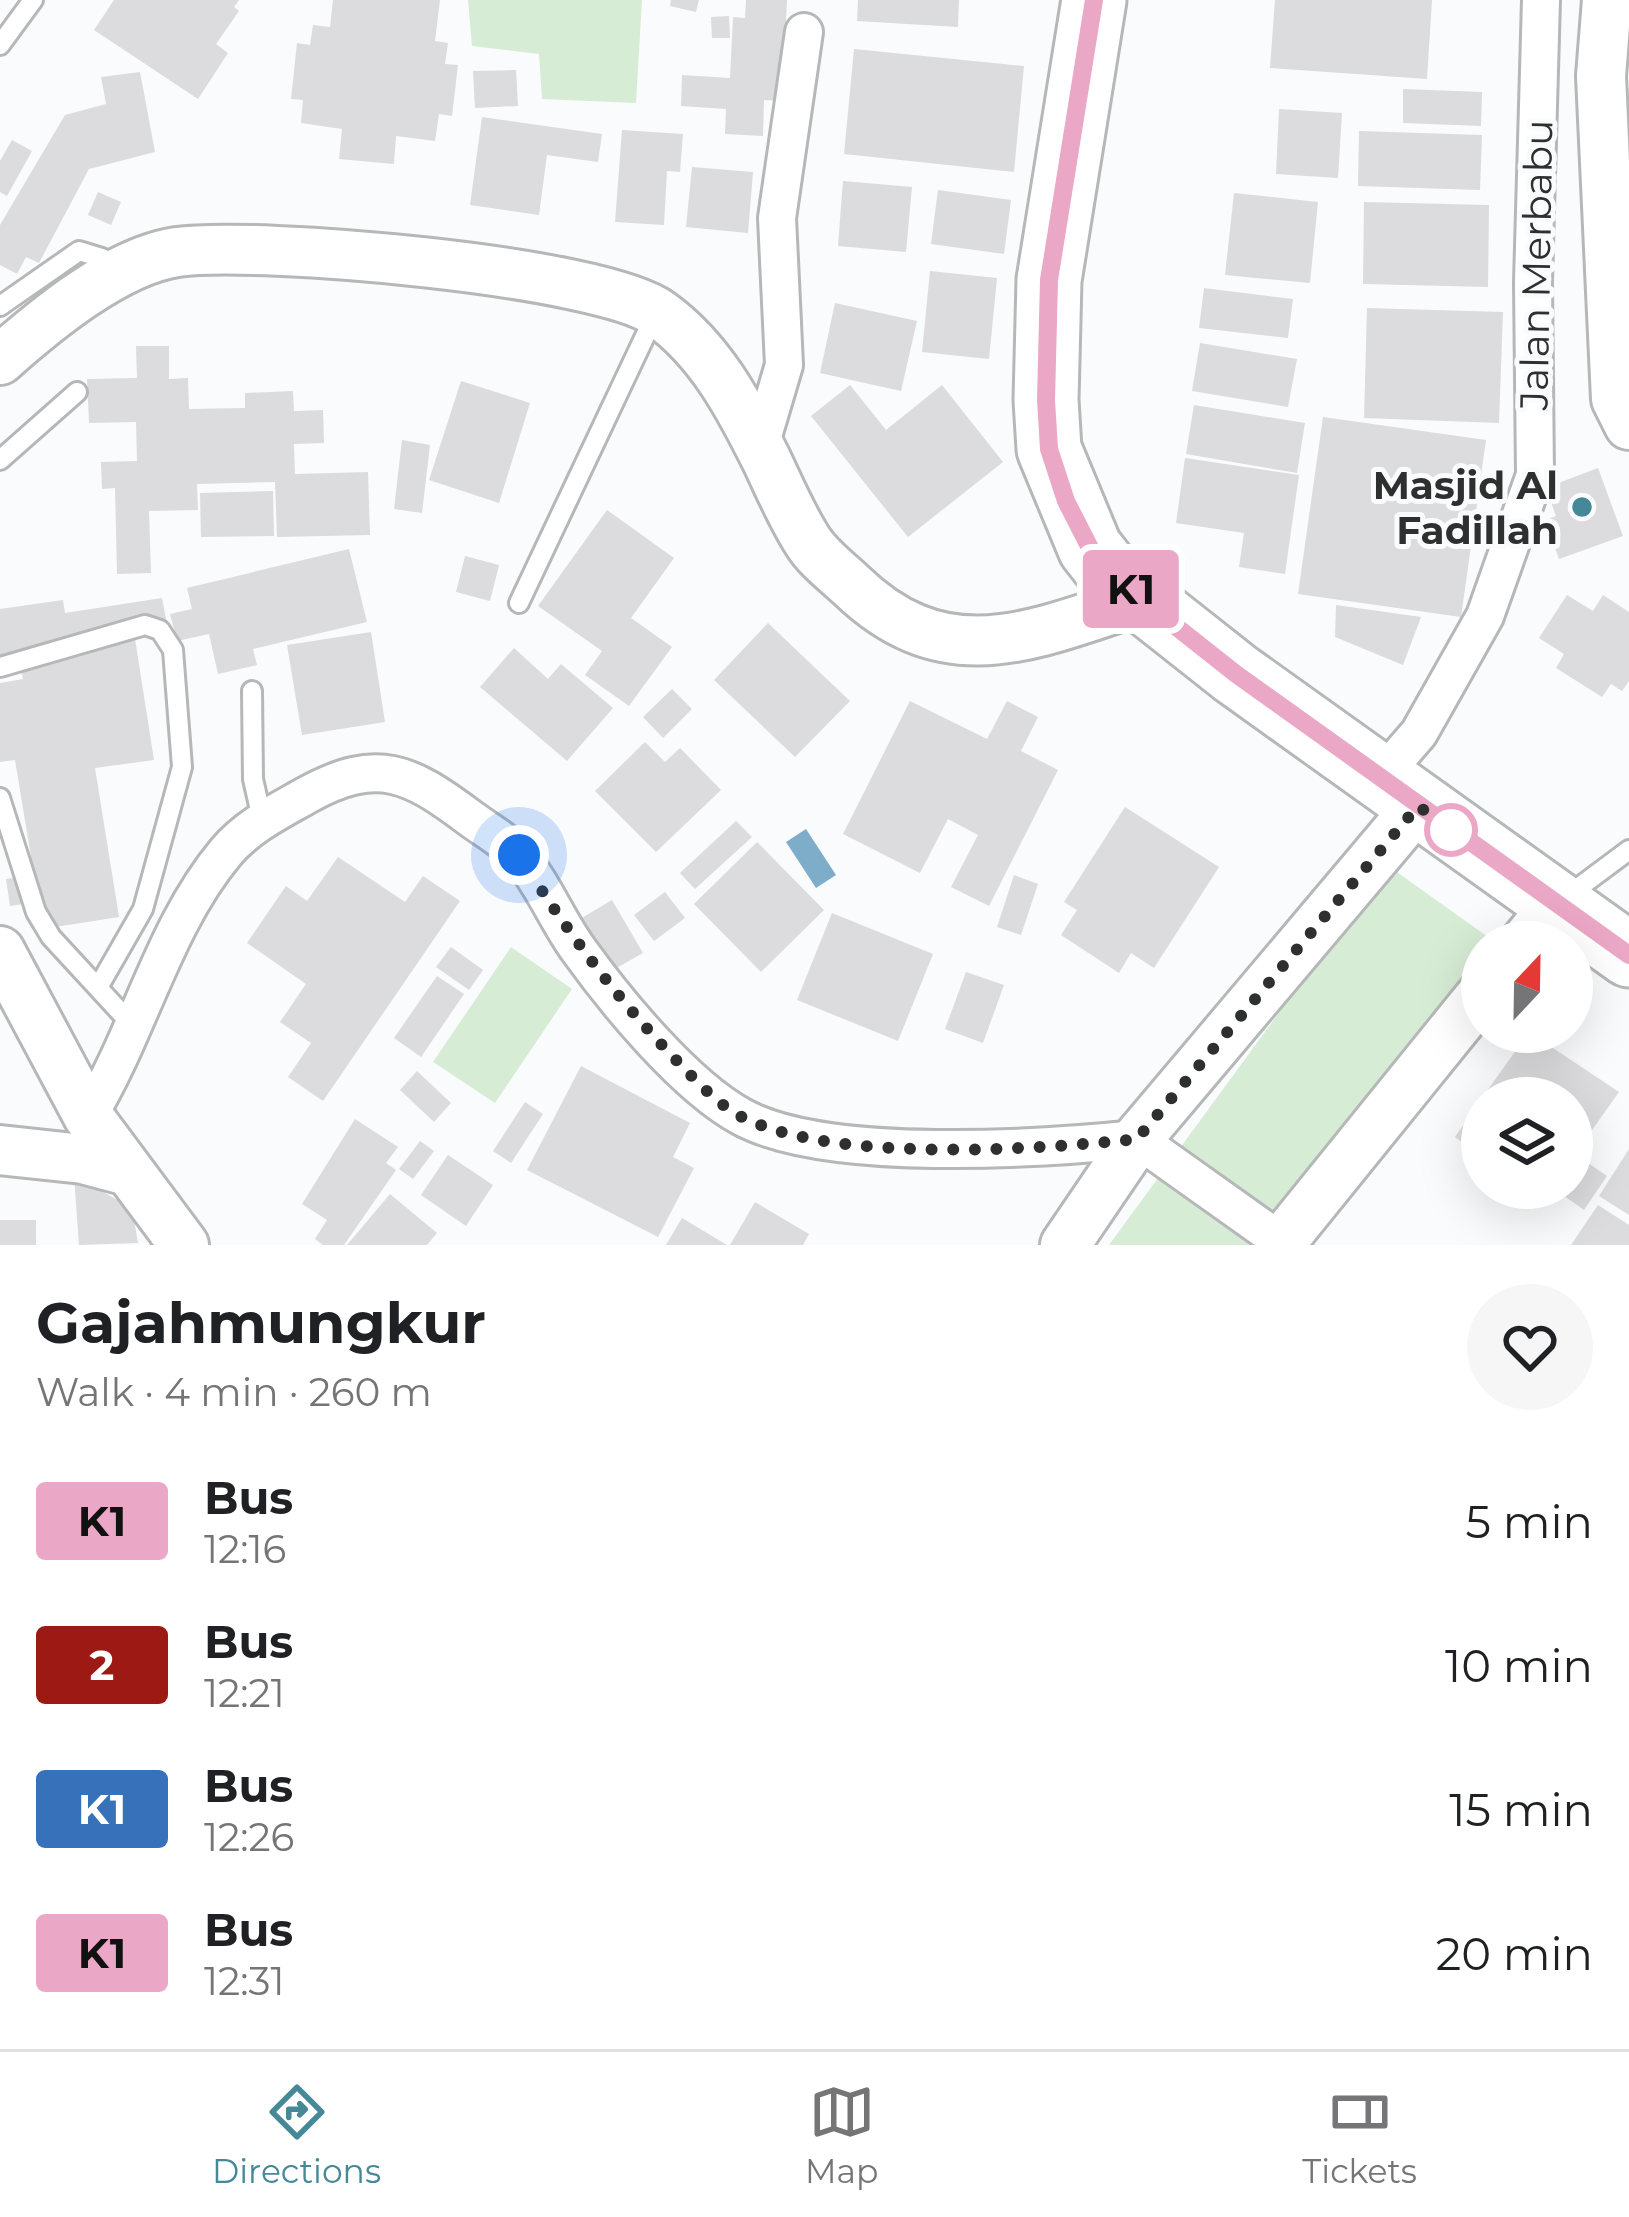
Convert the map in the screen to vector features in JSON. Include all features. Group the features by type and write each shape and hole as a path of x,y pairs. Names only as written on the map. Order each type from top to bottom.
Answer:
{"highway":[{"path":"1094,0 1049,280 1049,449 1066,501 1090,548 1112,576 1146,598 1236,674 1399,792 1540,921"},
{"path":"1593,942 1629,955"}],"main road":[{"path":"1607,0 1601,76 1616,399 1629,425"},
{"path":"0,360 50,316 114,278 175,252 312,253 555,278 657,311 704,354 760,446 808,544 885,618 938,639 983,641 1033,634 1146,598"},
{"path":"1065,1245 1137,1139 1399,792"},
{"path":"0,951 88,1116 184,1245"},
{"path":"1282,1244 1461,1020"},
{"path":"19,1152 88,1116"},
{"path":"19,1152 128,1171"}],"street":[{"name":"Jalan Merbabu","path":"1399,792 1420,733 1485,616 1535,475 1533,282 1541,0"},
{"path":"760,446 784,365 777,218 804,32"},
{"path":"88,1116 194,899 227,850 262,820 346,774 383,772 420,781 519,855 577,948 620,1001 712,1097 745,1119 794,1134 902,1147 1013,1150 1137,1139 1282,1244"}],"lane":[{"path":"0,46 33,0"},
{"path":"0,306 79,251 102,258 114,278"},
{"path":"519,603 657,311"},
{"path":"0,460 77,392"},
{"path":"0,667 145,625 160,630 173,650 182,767 142,908 100,984"},
{"path":"252,692 254,779 262,820"},
{"path":"0,798 36,912 51,937 100,984 134,1027"},
{"path":"1542,921 1629,850"}],"green space":[{"path":"468,0 642,0 636,103 542,99 539,54 472,46"},
{"path":"1387,865 1466,921 1461,921 1461,990 1277,1245 1109,1245"},
{"path":"511,947 572,989 495,1103 433,1062"}],"water":[{"path":"806,829 836,875 816,888 786,842"}],"building":[{"path":"114,0 239,0 234,7 239,11 216,44 228,53 198,99 94,30"},
{"path":"333,0 440,0 435,41 448,43 445,64 458,65 452,116 439,114 435,141 396,136 394,164 339,159 342,129 301,123 303,100 291,99 297,43 310,45 313,25 330,27"},
{"path":"671,0 699,0 696,12 670,6"},
{"path":"746,0 787,0 782,101 764,100 763,136 725,134 726,109 681,106 682,75 730,78 733,17 745,18"},
{"path":"858,0 959,0 958,27 857,21"},
{"path":"1275,0 1432,0 1427,79 1270,68"},
{"path":"729,16 730,38 712,38 711,17"},
{"path":"854,49 1024,66 1014,172 844,154"},
{"path":"516,70 518,106 475,108 473,71"},
{"path":"140,72 155,152 89,169 39,263 26,257 17,274 0,265 0,225 65,115 106,104 101,77"},
{"path":"1403,89 1482,92 1481,126 1403,123"},
{"path":"1279,109 1342,113 1338,178 1276,174"},
{"path":"482,117 602,134 598,162 547,155 539,215 470,205"},
{"path":"622,130 683,134 680,172 667,171 664,225 615,222"},
{"path":"1359,131 1482,135 1480,190 1358,186"},
{"path":"12,140 32,151 7,196 0,192 0,161"},
{"path":"692,167 753,172 748,233 686,227"},
{"path":"843,181 912,187 906,252 838,246"},
{"path":"938,190 1011,200 1004,254 931,244"},
{"path":"98,192 121,202 111,225 88,215"},
{"path":"1234,193 1318,202 1310,283 1225,275"},
{"path":"1364,202 1489,205 1488,287 1363,284"},
{"path":"930,271 997,278 989,359 922,352"},
{"path":"1204,288 1293,299 1288,338 1199,328"},
{"path":"835,303 917,321 901,391 820,373"},
{"path":"1367,308 1503,312 1499,423 1364,418"},
{"path":"1200,343 1297,359 1288,407 1192,391"},
{"path":"136,346 169,346 169,379 188,378 189,409 245,408 245,393 293,391 294,411 323,410 324,443 294,444 295,474 368,472 370,535 277,537 275,482 197,484 198,510 149,511 151,573 117,574 115,488 102,489 101,462 137,461 136,422 89,423 87,379 137,378"},
{"path":"461,381 530,403 499,503 429,480"},
{"path":"850,385 886,430 942,385 1003,462 908,537 811,416"},
{"path":"1194,405 1305,423 1297,473 1186,454"},
{"path":"1323,417 1486,440 1461,617 1298,594"},
{"path":"402,440 430,445 422,513 394,509"},
{"path":"1185,458 1299,475 1285,574 1239,567 1244,533 1176,523"},
{"name":"Masjid Al Fadillah","path":"1598,468 1623,536 1559,559 1545,520 1556,516 1549,497 1553,485"},
{"path":"273,491 274,536 201,537 200,493"},
{"path":"607,510 674,558 631,618 672,647 629,706 585,675 602,651 538,606"},
{"path":"349,549 367,622 253,649 257,665 218,674 209,634 177,641 170,614 192,609 187,588"},
{"path":"465,556 499,565 490,601 456,592"},
{"path":"1567,595 1593,611 1603,595 1629,612 1629,681 1622,691 1611,684 1602,697 1556,668 1564,654 1539,638"},
{"path":"162,598 169,634 135,639 154,760 95,768 119,917 49,928 44,901 10,906 6,879 34,875 15,760 0,762 0,683 23,679 18,655 0,658 0,609 63,600 65,613"},
{"path":"1336,605 1421,617 1403,665 1335,637"},
{"path":"768,623 850,701 795,757 714,680"},
{"path":"371,632 385,722 302,735 287,645"},
{"path":"514,648 548,679 561,664 613,708 567,761 480,687"},
{"path":"672,689 692,709 663,738 643,717"},
{"path":"910,701 987,739 1007,701 1038,717 1021,751 1058,770 989,906 951,887 978,835 948,819 920,873 843,834"},
{"path":"645,742 665,762 680,748 721,790 656,852 595,791"},
{"path":"1125,807 1219,867 1154,968 1131,953 1119,973 1061,935 1077,910 1064,902"},
{"path":"736,821 752,837 695,889 680,873"},
{"path":"757,842 824,910 761,972 694,904"},
{"path":"338,857 405,902 423,876 460,901 323,1101 288,1077 311,1043 280,1022 306,984 247,943 286,886 307,901"},
{"path":"1014,875 1038,884 1021,935 997,927"},
{"path":"665,892 685,918 654,941 634,915"},
{"path":"612,900 643,953 606,974 575,922"},
{"path":"832,913 933,954 898,1041 797,1000"},
{"path":"451,947 483,970 469,990 436,967"},
{"path":"966,972 1004,985 983,1043 945,1029"},
{"path":"437,976 464,994 421,1057 394,1038"},
{"path":"1514,1053 1560,1053 1619,1092 1593,1129 1593,1077 1497,1077"},
{"path":"581,1066 690,1123 673,1157 694,1168 658,1237 527,1170"},
{"path":"417,1071 451,1103 434,1122 400,1090"},
{"path":"525,1102 543,1114 511,1163 493,1151"},
{"path":"355,1119 398,1147 386,1163 396,1170 344,1245 323,1245 315,1239 327,1220 302,1204"},
{"path":"420,1141 434,1151 413,1179 399,1169"},
{"path":"1629,1149 1629,1215 1599,1196"},
{"path":"448,1155 493,1185 466,1226 421,1195"},
{"path":"1593,1166 1607,1176 1593,1197"},
{"path":"74,1176 132,1208 138,1243 79,1245"},
{"path":"390,1194 437,1233 427,1245 347,1245"},
{"path":"755,1202 809,1234 803,1245 730,1245"},
{"path":"1598,1205 1629,1225 1629,1245 1571,1245"},
{"path":"682,1218 727,1245 666,1245"},
{"path":"0,1220 36,1220 36,1245 0,1245"}],"bus line":[{"name":"K1","path":"1094,0 1049,280 1046,400 1049,449 1066,501 1090,548 1112,576 1146,598 1236,674 1629,955"}],"place":[{"name":"Masjid Al Fadillah","path":"1582,507"}],"route":[{"path":"519,855 577,948 620,1001 712,1097 745,1119 794,1134 902,1147 1013,1150 1137,1139 1418,806 1451,830"}]}
